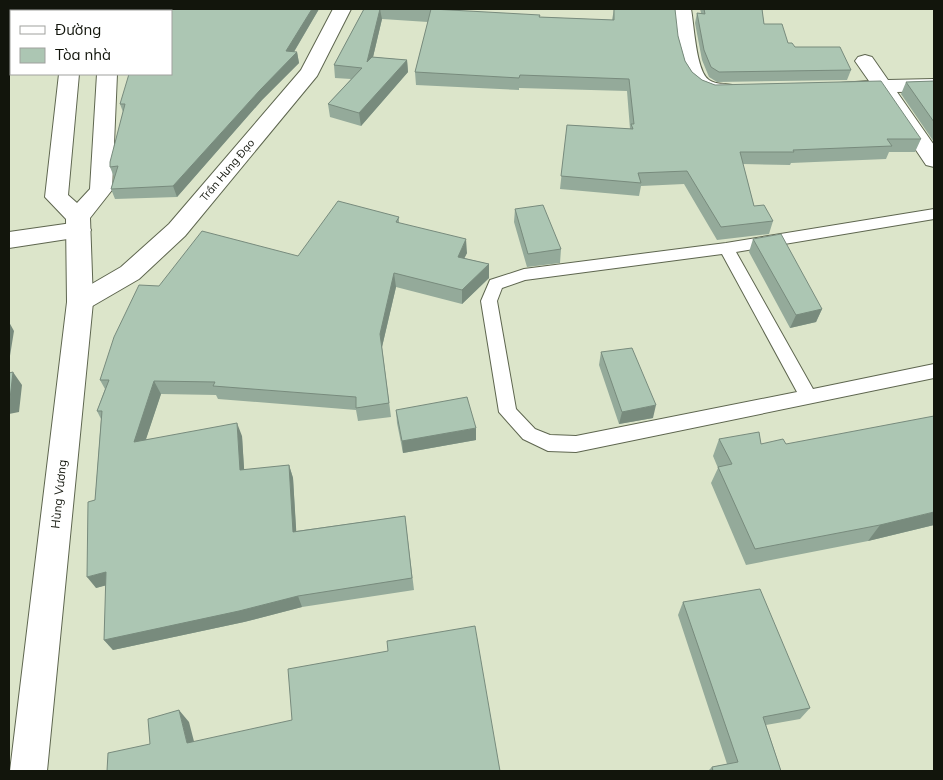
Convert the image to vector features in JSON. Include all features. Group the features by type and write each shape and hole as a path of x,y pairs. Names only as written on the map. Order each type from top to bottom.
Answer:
{"street":[{"name":"Trần Hưng Đạo","path":"80,302 130,273 177,230 310,72 342,9"},
{"path":"682,9 690,61 698,81 712,90 742,89"},
{"path":"865,61 934,160"},
{"path":"9,240 78,223 101,190 107,76 69,77 56,197 78,223"},
{"path":"832,87 934,86"},
{"name":"Hùng Vương","path":"28,771 80,302 78,223"}],"lane":[{"path":"934,214 726,248 524,275 496,284 489,301 508,412 529,434 548,444 576,444 934,371"},
{"path":"726,248 808,396"}],"building":[{"path":"312,9 286,51 297,52 173,186 111,189 118,166 110,167 110,162 125,104 120,104 129,75 172,75 172,10 142,10"},
{"path":"364,9 380,9 367,62 372,57 407,60 359,113 328,104 362,68 334,65"},
{"path":"431,9 540,15 539,17 614,20 614,9 675,9 678,36 685,61 692,72 702,80 715,85 881,81 921,139 887,139 892,146 793,150 794,152 740,152 754,206 764,205 773,221 721,227 687,171 638,173 641,183 561,176 567,125 633,129 631,124 634,124 629,79 520,75 519,78 415,72"},
{"path":"704,9 762,9 764,24 782,24 788,43 792,43 795,47 840,47 851,70 719,72 711,67 704,50 697,13 705,14"},
{"path":"934,81 934,122 906,82"},
{"path":"338,201 399,217 396,222 466,239 458,257 489,264 462,290 394,273 380,334 389,403 356,408 356,397 213,386 215,382 154,381 134,442 237,423 240,470 289,465 293,532 405,516 412,578 298,596 239,611 104,640 106,572 87,577 88,502 95,500 102,411 97,411 109,380 100,380 114,337 139,285 159,286 202,231 298,256"},
{"path":"543,205 561,249 528,254 515,209"},
{"path":"781,234 822,309 796,315 753,239"},
{"path":"632,348 656,405 622,412 601,352"},
{"path":"13,372 10,399 9,399 9,373"},
{"path":"467,397 476,428 402,441 396,410"},
{"path":"934,416 934,512 880,525 755,549 718,467 732,464 719,439 759,432 761,444 783,439 786,444"},
{"path":"760,589 810,708 763,717 781,771 713,771 712,767 738,762 683,602"},
{"path":"475,626 500,771 107,771 108,753 150,744 148,719 179,710 187,743 292,720 288,669 388,651 387,641"}]}
